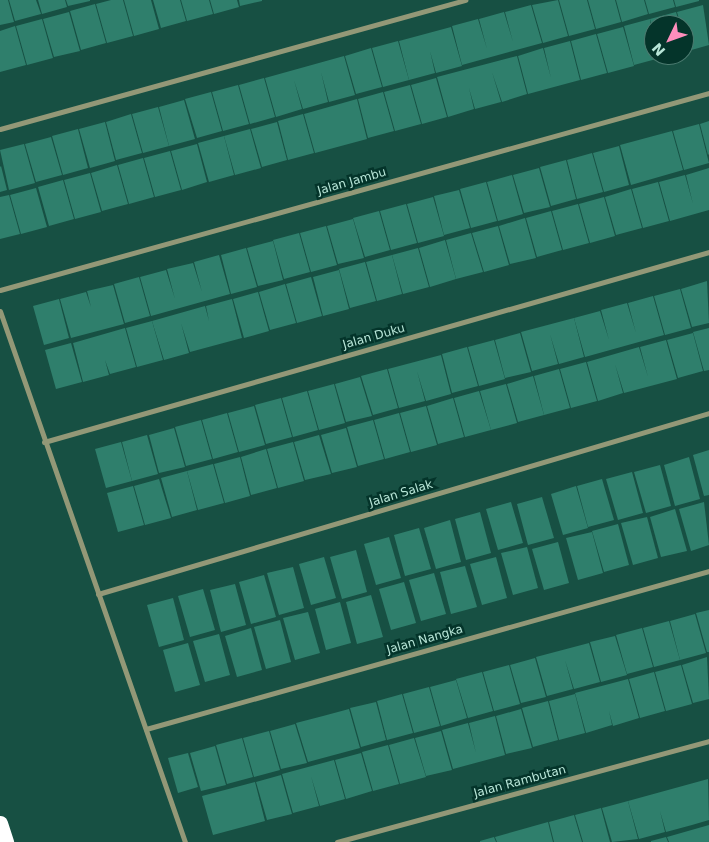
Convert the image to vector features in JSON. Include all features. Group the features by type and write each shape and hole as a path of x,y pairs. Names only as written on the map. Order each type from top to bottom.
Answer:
{"highway":[{"path":"0,824 6,842"}],"street":[{"path":"0,129 465,0"},
{"name":"Jalan Jambu","path":"0,290 709,93"},
{"name":"Jalan Duku","path":"44,442 709,252"},
{"path":"0,311 44,442 185,842"},
{"name":"Jalan Salak","path":"98,594 709,413"},
{"name":"Jalan Nangka","path":"146,729 709,571"},
{"name":"Jalan Rambutan","path":"337,842 709,741"}],"building":[{"path":"0,0 8,0 14,22 0,25"},
{"path":"9,0 36,0 41,14 15,21"},
{"path":"38,0 65,0 67,7 42,14"},
{"path":"66,0 90,0 90,1 68,6"},
{"path":"111,0 123,0 133,36 107,43 96,4"},
{"path":"124,0 151,0 159,29 134,36"},
{"path":"153,0 180,0 186,21 161,28"},
{"path":"181,0 209,0 213,14 187,21"},
{"path":"210,0 237,0 239,7 214,14"},
{"path":"239,0 262,0 262,1 240,6"},
{"path":"558,0 568,36 543,43 532,5"},
{"path":"559,0 587,0 595,29 569,36"},
{"path":"588,0 615,0 621,22 596,29"},
{"path":"616,0 644,0 648,14 622,22"},
{"path":"645,0 673,0 675,7 649,14"},
{"path":"674,0 699,0 699,1 676,7"},
{"path":"95,4 106,43 81,50 70,11"},
{"path":"531,5 542,43 462,65 452,26 478,19 487,49 479,19 504,12 513,42 505,12"},
{"path":"703,5 709,45 694,49 694,15 678,15 677,12"},
{"path":"69,12 80,51 54,57 43,19"},
{"path":"676,12 677,15 665,15"},
{"path":"42,19 53,58 27,65 16,26"},
{"path":"644,21 644,62 634,65 624,26"},
{"path":"15,26 26,65 0,72 0,31"},
{"path":"451,27 462,66 436,73 430,51 435,73 409,80 399,41"},
{"path":"623,27 634,66 608,73 597,34"},
{"path":"596,34 607,73 581,80 571,41"},
{"path":"398,41 409,80 383,87 372,48"},
{"path":"570,41 580,80 528,94 518,56 543,48 551,78 544,48"},
{"path":"371,48 382,87 356,94 345,56"},
{"path":"344,56 355,95 329,102 321,72 328,102 303,109 294,80 302,109 276,117 265,78"},
{"path":"517,56 527,94 502,102 492,72 501,102 475,109 469,88 474,109 448,117 437,77"},
{"path":"264,78 275,117 250,124 239,85"},
{"path":"436,78 447,117 422,124 411,85"},
{"path":"238,85 249,124 223,131 212,92"},
{"path":"410,85 421,124 395,131 384,92"},
{"path":"211,92 222,131 197,138 185,99"},
{"path":"383,92 394,131 368,138 358,99"},
{"path":"357,99 367,139 315,153 304,114"},
{"path":"184,100 195,139 169,146 159,107"},
{"path":"158,107 169,146 143,153 132,114"},
{"path":"131,114 142,153 116,160 106,122"},
{"path":"303,114 314,153 288,160 278,121"},
{"path":"709,121 709,154 708,155 700,124"},
{"path":"105,122 115,161 90,168 79,129"},
{"path":"277,122 287,160 262,167 251,129"},
{"path":"699,124 709,163 684,170 673,131"},
{"path":"78,129 88,168 63,175 52,136"},
{"path":"250,129 261,168 235,175 224,136"},
{"path":"672,131 683,170 631,185 620,145"},
{"path":"224,136 234,175 209,182 198,143"},
{"path":"51,137 62,175 36,182 25,144"},
{"path":"24,144 35,183 9,190 0,150"},
{"path":"197,144 207,182 182,190 171,151"},
{"path":"619,146 629,185 604,192 593,153"},
{"path":"170,151 181,190 155,197 144,158"},
{"path":"592,153 603,192 577,199 567,160"},
{"path":"143,158 154,197 129,204 118,165"},
{"path":"566,160 576,199 551,206 540,167"},
{"path":"117,165 128,204 102,211 91,173"},
{"path":"0,167 7,190 0,192"},
{"path":"539,168 550,207 524,213 513,175"},
{"path":"709,168 709,210 670,221 659,182 685,175 693,204 686,175"},
{"path":"90,173 101,212 75,219 64,180"},
{"path":"512,175 523,214 498,221 487,182"},
{"path":"63,180 74,219 49,226 38,187"},
{"path":"486,182 497,221 471,228 460,189"},
{"path":"658,182 669,221 643,228 632,189"},
{"path":"36,188 47,227 21,234 10,195"},
{"path":"631,189 642,228 616,235 605,197"},
{"path":"459,190 470,228 444,235 434,196"},
{"path":"9,195 20,234 0,239 0,197"},
{"path":"433,197 444,236 418,243 407,204"},
{"path":"604,197 615,236 590,243 579,204"},
{"path":"406,204 417,243 391,250 380,211"},
{"path":"578,204 589,243 563,250 552,211"},
{"path":"379,211 390,250 365,257 353,218"},
{"path":"551,211 562,250 537,257 526,218"},
{"path":"525,218 536,258 510,264 499,226"},
{"path":"353,219 364,258 338,264 327,226"},
{"path":"326,226 337,265 311,272 300,233"},
{"path":"498,226 509,265 484,272 472,233"},
{"path":"299,233 310,272 284,279 273,240"},
{"path":"471,233 483,272 456,279 446,240"},
{"path":"445,240 456,279 430,287 419,248"},
{"path":"273,241 283,280 258,286 247,248"},
{"path":"246,248 257,287 231,294 221,255"},
{"path":"418,248 429,287 403,294 392,255"},
{"path":"219,255 230,294 151,316 140,277 166,270 175,299 167,269 193,263 202,292 194,262"},
{"path":"392,255 402,294 377,301 366,262"},
{"path":"365,262 376,301 350,308 339,269"},
{"path":"339,270 349,309 323,316 313,277"},
{"path":"139,277 150,316 125,323 114,284"},
{"path":"311,277 322,316 297,323 286,284"},
{"path":"707,281 709,323 692,327 681,289"},
{"path":"285,284 296,323 270,330 259,292"},
{"path":"113,285 124,324 71,338 60,299 86,292 91,307 87,291"},
{"path":"680,289 691,328 665,335 654,296"},
{"path":"258,292 269,331 244,338 233,299"},
{"path":"653,296 664,335 585,357 574,318 600,311 609,340 601,310 627,303 636,333 628,303"},
{"path":"59,299 69,338 44,345 33,306"},
{"path":"232,299 242,338 190,352 181,323 189,353 164,360 152,321 205,306 209,321 206,306"},
{"path":"574,318 584,357 559,364 550,334 558,364 532,371 521,332"},
{"path":"152,321 163,360 137,367 126,328"},
{"path":"125,328 136,367 110,374 105,360 109,375 83,382 73,343"},
{"path":"709,328 709,370 704,371 693,332"},
{"path":"520,333 531,372 505,378 495,340"},
{"path":"693,333 703,371 678,378 667,340"},
{"path":"494,340 505,379 479,386 468,347"},
{"path":"666,340 677,379 624,393 615,364 623,393 598,401 587,362 639,347 648,377 640,347"},
{"path":"71,343 82,382 56,389 45,350"},
{"path":"467,347 478,386 452,393 442,354"},
{"path":"441,355 451,394 426,401 417,371 425,401 399,408 388,369"},
{"path":"586,362 597,401 571,408 560,369"},
{"path":"387,369 398,408 373,415 361,376"},
{"path":"559,369 570,408 544,415 534,376"},
{"path":"533,376 544,415 518,422 507,384"},
{"path":"360,377 372,416 346,422 335,384"},
{"path":"334,384 345,423 319,430 308,391"},
{"path":"506,384 517,423 491,430 480,391"},
{"path":"307,391 318,430 293,437 282,398"},
{"path":"479,391 491,430 465,437 454,398"},
{"path":"281,398 292,437 266,444 255,405"},
{"path":"453,398 464,437 438,444 427,406"},
{"path":"254,406 265,445 239,452 228,413"},
{"path":"426,406 437,445 411,452 400,413"},
{"path":"227,413 238,452 213,459 202,420"},
{"path":"399,413 410,452 385,459 374,420"},
{"path":"201,420 212,459 186,466 175,427"},
{"path":"373,420 384,459 358,466 347,427"},
{"path":"174,428 185,467 159,473 149,435"},
{"path":"346,428 357,467 332,473 321,435"},
{"path":"147,435 158,474 132,481 122,442"},
{"path":"319,435 331,474 305,480 294,442"},
{"path":"121,442 132,481 106,488 95,449"},
{"path":"293,442 304,481 278,488 267,449"},
{"path":"266,449 277,488 251,495 241,457"},
{"path":"709,450 709,495 704,496 693,455"},
{"path":"240,457 250,496 225,503 214,464"},
{"path":"689,457 700,499 675,506 664,465"},
{"path":"213,464 224,503 198,510 187,471"},
{"path":"660,465 671,506 646,513 634,472"},
{"path":"187,471 197,510 172,517 161,478"},
{"path":"632,472 643,513 618,520 606,479"},
{"path":"159,479 171,518 145,525 134,486"},
{"path":"602,479 614,520 588,527 577,486"},
{"path":"133,486 144,525 118,532 107,493"},
{"path":"576,486 588,528 563,535 551,494"},
{"path":"542,497 554,538 528,545 517,504"},
{"path":"511,502 523,543 498,550 486,509"},
{"path":"704,502 709,545 691,551 679,509"},
{"path":"675,509 687,551 661,557 650,517"},
{"path":"480,512 491,553 466,560 455,519"},
{"path":"647,517 658,558 633,565 621,523"},
{"path":"450,520 461,562 436,569 424,528"},
{"path":"618,524 629,565 604,572 592,531"},
{"path":"419,528 431,569 405,576 394,535"},
{"path":"592,532 603,573 578,580 566,538"},
{"path":"389,537 401,578 376,585 364,544"},
{"path":"558,542 569,583 544,590 532,549"},
{"path":"527,547 538,588 513,595 501,553"},
{"path":"356,550 367,592 342,599 330,557"},
{"path":"324,557 336,598 311,605 299,564"},
{"path":"496,557 507,598 482,605 470,564"},
{"path":"465,566 477,607 451,614 440,572"},
{"path":"293,567 304,608 279,615 267,573"},
{"path":"434,573 446,614 421,621 409,580"},
{"path":"264,575 276,617 251,624 239,582"},
{"path":"404,582 416,623 391,630 379,589"},
{"path":"235,584 246,625 221,632 210,590"},
{"path":"203,589 215,630 190,637 178,596"},
{"path":"371,595 383,637 357,644 346,602"},
{"path":"173,598 184,640 159,647 147,605"},
{"path":"340,602 351,643 326,650 315,609"},
{"path":"709,610 709,652 707,652 696,613"},
{"path":"308,612 320,653 295,660 283,618"},
{"path":"695,614 706,653 680,660 670,621"},
{"path":"280,620 291,662 266,669 254,627"},
{"path":"669,621 680,660 654,667 643,628"},
{"path":"251,628 262,670 237,677 225,636"},
{"path":"642,628 653,667 627,674 616,635"},
{"path":"219,634 230,675 205,682 193,641"},
{"path":"615,636 627,675 601,682 590,642"},
{"path":"188,643 200,685 175,692 163,650"},
{"path":"589,643 600,682 574,689 565,660 573,689 547,696 536,657"},
{"path":"707,657 709,699 693,703 682,665"},
{"path":"535,658 546,697 521,703 510,665"},
{"path":"509,665 520,704 494,711 483,672"},
{"path":"681,665 692,704 666,711 655,672"},
{"path":"482,672 493,711 468,718 456,679"},
{"path":"654,672 665,711 640,718 629,679"},
{"path":"628,679 639,718 613,726 609,711 612,725 586,733 575,693"},
{"path":"456,680 467,718 441,726 430,687"},
{"path":"429,687 440,726 414,733 403,694"},
{"path":"402,694 413,733 387,740 377,701"},
{"path":"575,694 585,733 559,740 549,701"},
{"path":"548,701 558,740 533,747 522,708"},
{"path":"376,702 386,740 361,747 350,708"},
{"path":"349,709 360,748 308,762 296,723"},
{"path":"521,709 532,748 506,754 496,716"},
{"path":"495,716 505,755 453,769 442,730 468,723 476,753 469,723"},
{"path":"295,724 307,763 281,769 270,731"},
{"path":"269,731 280,770 254,777 243,738"},
{"path":"441,731 452,770 426,776 415,738"},
{"path":"242,738 253,777 227,784 216,745"},
{"path":"414,738 426,777 400,784 389,745"},
{"path":"388,745 399,784 373,791 362,752"},
{"path":"215,746 226,785 201,791 190,753"},
{"path":"188,753 198,787 178,793 168,758"},
{"path":"361,753 372,791 346,799 335,760"},
{"path":"334,760 345,799 320,806 311,776 319,806 293,813 282,774"},
{"path":"281,775 292,814 267,820 256,782"},
{"path":"708,779 709,820 666,832 660,811 665,832 639,839 628,801"},
{"path":"255,782 265,821 213,835 202,796"},
{"path":"628,801 638,839 612,842 602,808"},
{"path":"601,808 610,842 583,842 575,815"},
{"path":"574,815 582,842 554,842 549,822"},
{"path":"548,822 553,842 497,842 495,837"},
{"path":"709,825 709,842 669,842 667,837"},
{"path":"494,837 496,842 480,842 480,841"},
{"path":"666,837 668,842 651,842 651,841"}]}
